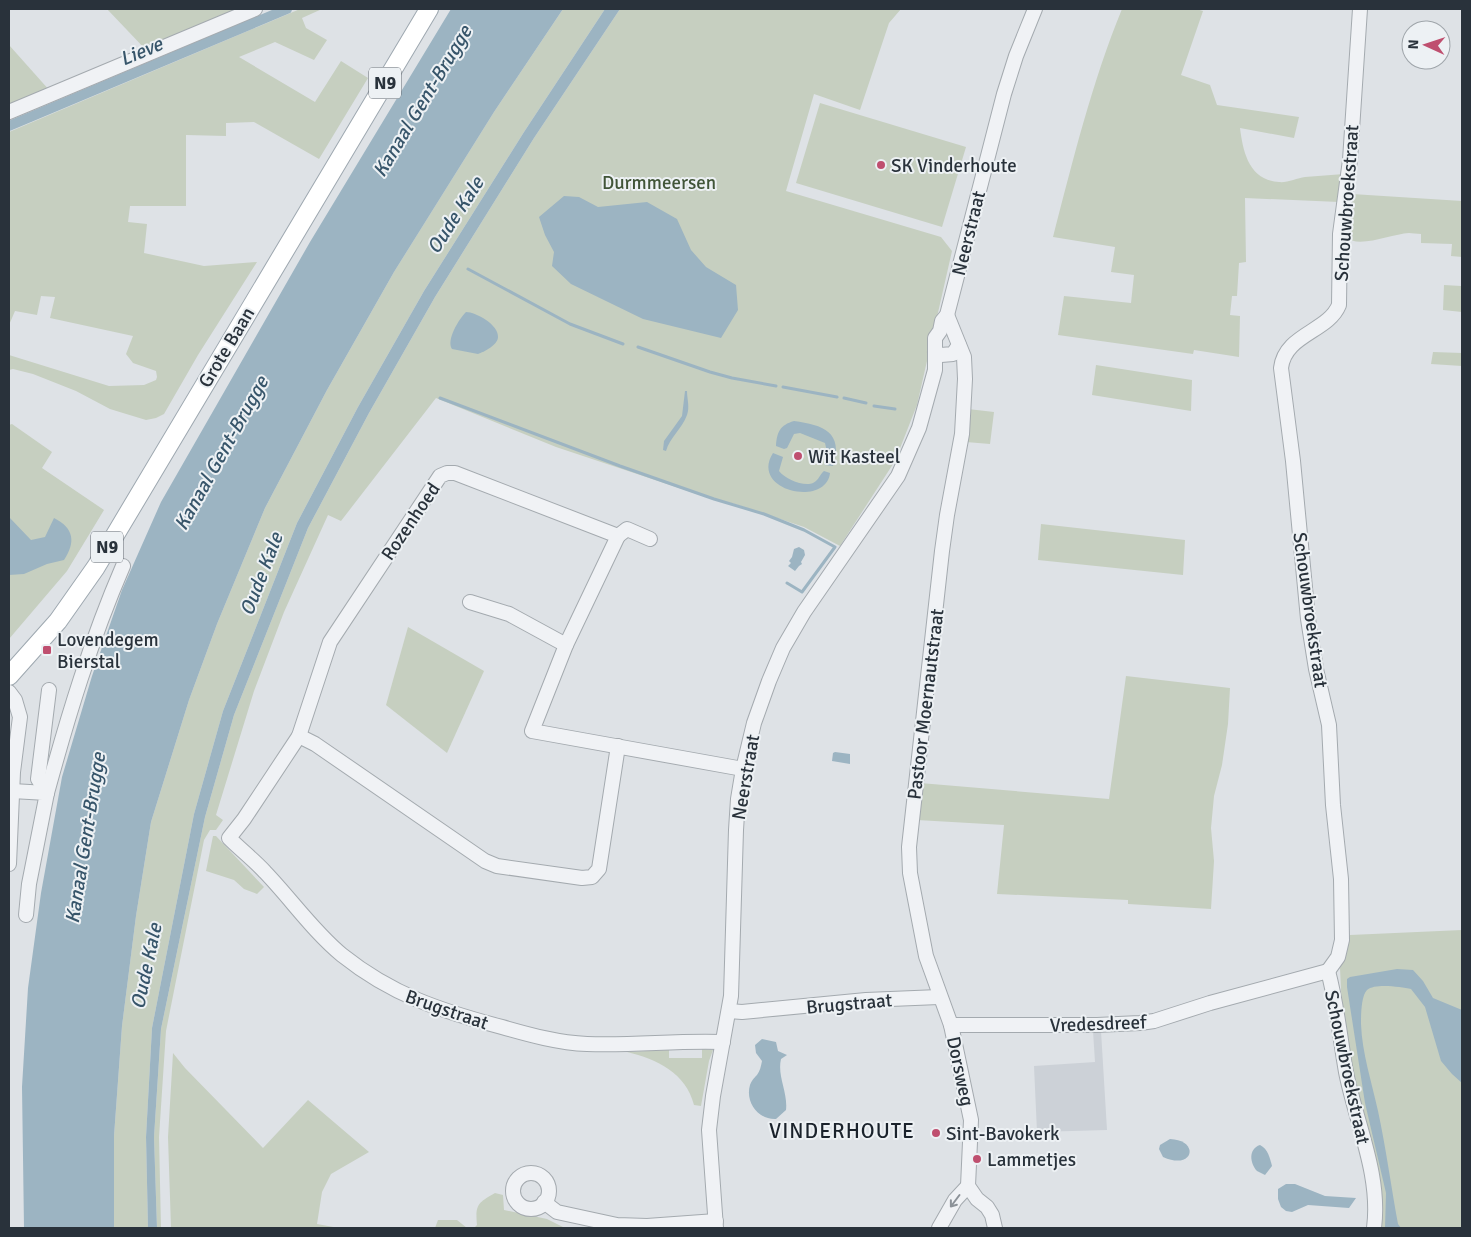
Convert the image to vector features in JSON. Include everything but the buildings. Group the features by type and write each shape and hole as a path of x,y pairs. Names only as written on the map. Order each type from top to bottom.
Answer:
{"main road":[{"name":"Grote Baan","path":"9,676 58,621 96,567 429,9"}],"street":[{"path":"9,112 254,9"},
{"name":"Neerstraat","path":"716,1225 709,1130 713,1096 729,1011 736,830 743,769 754,723 783,648 804,612 898,476 919,428 935,370 957,338 946,331 942,321 947,314 1004,94 1016,56 1036,9"},
{"name":"Schouwbroekstraat","path":"1360,9 1350,160 1340,234 1339,305 1331,315 1292,345 1283,357 1281,368 1294,461 1310,627 1316,669 1329,725 1333,805 1341,879 1342,940 1338,957 1328,971 1346,1074 1374,1184 1374,1228"},
{"name":"Neerstraat","path":"946,331 935,338 948,352"},
{"name":"Pastoor Moernautstraat","path":"948,352 958,361 965,379 962,434 942,552 909,847 910,873 926,956 951,1025"},
{"name":"Rozenhoed","path":"229,838 244,820 299,736 330,642 440,476 455,472 618,536 627,529 650,539"},
{"path":"618,536 566,645 532,731 743,769"},
{"path":"26,915 29,884 47,793 79,681 103,611 123,566"},
{"path":"470,602 509,614 566,645"},
{"path":"47,793 38,779 49,690"},
{"path":"9,692 15,700 20,717 12,791 9,864"},
{"path":"299,736 323,749 486,861 497,866 513,869 582,878 592,877 599,869 618,746"},
{"path":"12,791 47,793"},
{"name":"Brugstraat","path":"229,838 265,872 318,933 341,954 384,985 406,996 453,1014 566,1042 587,1044 723,1042"},
{"name":"Vredesdreef","path":"951,1025 1097,1025 1154,1021 1210,1003 1328,971"},
{"name":"Brugstraat","path":"729,1011 742,1012 866,1000 940,997"},
{"name":"Dorsweg","path":"951,1025 971,1120 968,1186"},
{"path":"939,1228 955,1200 968,1186 977,1199 987,1207 992,1215 995,1228"},
{"path":"544,1202 557,1212 617,1225 716,1225"}],"shaded area":[{"path":"1093,1031 1101,1031 1107,1130 1037,1132 1034,1066 1095,1062"}],"green space":[{"path":"107,9 243,9 147,51"},
{"path":"300,9 322,9 302,18 306,28 327,40 314,60 275,42 239,57 315,102 341,61 368,78 319,159 254,122 226,123 226,136 186,135 186,206 130,206 128,222 147,224 144,253 204,266 257,262 198,355 164,414 146,420 110,409 76,391 33,374 13,369 9,370 9,355 109,386 144,385 156,380 157,377 156,371 133,363 126,354 133,336 50,318 55,297 41,296 37,315 15,311 9,325 9,132"},
{"path":"563,9 605,9 524,132 424,291 358,407 297,523 223,711 194,814 152,1028 146,1137 148,1228 114,1228 114,1136 122,1026 136,916 151,822 189,700 217,624 265,508 327,390 394,272 494,112"},
{"name":"Durmmeersen","path":"620,9 901,9 889,23 860,110 814,94 786,191 941,237 952,251 917,405 895,461 840,546 804,527 735,504 706,497 556,447 436,398 341,521 328,515 284,612 254,691 216,815 223,820 216,830 210,830 204,840 166,1031 159,1137 161,1228 157,1228 154,1137 161,1029 205,817 234,715 308,528 369,413 435,297 534,138"},
{"path":"1122,9 1196,9 1203,11 1181,75 1210,85 1217,105 1299,117 1294,138 1240,128 1243,146 1249,163 1261,176 1269,180 1282,182 1305,177 1344,174 1339,202 1245,198 1246,262 1239,263 1237,296 1232,296 1230,315 1240,316 1239,357 1194,350 1193,354 1058,335 1064,296 1131,303 1134,275 1111,272 1115,247 1053,237 1092,93"},
{"path":"9,45 50,91 9,109"},
{"name":"SK Vinderhoute","path":"820,103 966,147 942,227 796,183"},
{"path":"1352,194 1462,201 1462,257 1451,256 1452,244 1421,243 1421,234 1409,233 1358,242 1345,237"},
{"path":"1462,274 1462,312 1443,310 1444,285 1461,286"},
{"path":"1433,352 1462,353 1462,366 1431,364"},
{"path":"1096,365 1192,380 1191,411 1092,395"},
{"path":"968,409 994,412 990,444 966,442"},
{"path":"12,424 52,452 42,468 104,510 67,571 9,639 9,425"},
{"path":"1041,524 1185,540 1183,575 1038,560"},
{"path":"408,627 484,671 447,753 386,705"},
{"path":"1126,676 1230,688 1228,724 1222,765 1214,796 1211,828 1214,861 1211,909 1128,904 1128,900 997,894 1004,825 917,820 920,783 1109,799"},
{"path":"213,836 216,836 264,887 257,894 244,889 234,880 206,871"},
{"path":"1462,930 1462,1228 1381,1228 1381,1185 1353,1073 1342,1011 1340,968 1350,935"},
{"path":"702,1049 713,1050 709,1061 701,1106 694,1105 684,1084 669,1069 659,1063 627,1052 669,1050 669,1058 702,1058"},
{"path":"173,1053 185,1068 263,1148 308,1100 369,1152 331,1174 322,1192 317,1224 339,1228 171,1228 168,1137"},
{"path":"495,1193 503,1195 504,1210 547,1219 565,1228 474,1228 477,1225 477,1208 481,1202"},
{"path":"438,1220 457,1220 467,1228 435,1228"}],"water":[{"name":"Kanaal Gent-Brugge","path":"451,9 563,9 494,112 394,272 327,390 265,508 217,624 189,700 151,822 136,916 122,1026 114,1136 114,1228 24,1228 22,1087 28,988 41,893 62,777 92,676 122,590 161,502 310,242"},
{"path":"605,9 620,9 534,138 435,297 369,413 308,528 234,715 205,817 161,1029 154,1137 157,1228 148,1228 146,1137 152,1028 194,814 223,711 297,523 358,407 424,291 524,132"},
{"path":"564,196 579,197 598,207 647,202 677,219 691,250 706,267 736,285 738,310 721,338 643,319 571,284 552,266 554,252 545,235 539,217"},
{"path":"466,312 486,320 497,332 496,343 478,354 452,349 452,335"},
{"path":"685,391 687,391 688,403 687,415 670,441 666,451 663,450 664,441 682,416"},
{"path":"794,421 814,425 828,432 836,445 833,466 825,465 824,463 827,452 825,443 800,433 794,434 787,448 784,449 776,446 777,437 782,427"},
{"path":"773,453 783,457 779,471 786,477 795,482 809,484 815,482 824,471 830,473 825,484 816,490 804,492 791,490 779,485 771,477 768,466"},
{"path":"9,517 31,540 45,537 54,518 61,522 66,526 71,536 70,547 64,560 47,564 24,574 9,575"},
{"path":"799,547 804,550 805,555 801,562 802,564 795,571 788,566 791,563 789,561 794,549"},
{"path":"833,753 850,754 850,764 832,761"},
{"path":"1397,969 1413,970 1423,981 1433,998 1462,1010 1462,1083 1441,1061 1425,1007 1411,989 1382,986 1367,990 1361,1011 1363,1046 1381,1125 1398,1224 1401,1228 1385,1228 1386,1193 1365,1103 1347,979"},
{"path":"762,1039 776,1042 778,1051 787,1055 781,1059 780,1065 786,1097 786,1110 776,1119 770,1119 759,1113 754,1109 749,1098 750,1085 759,1072 762,1061 756,1053 755,1045"},
{"path":"1170,1139 1186,1144 1189,1149 1187,1158 1173,1160 1163,1157 1159,1149 1160,1145"},
{"path":"1260,1145 1267,1151 1272,1166 1265,1175 1257,1171 1251,1156 1253,1150"},
{"path":"1286,1184 1295,1184 1325,1196 1356,1198 1349,1208 1308,1205 1292,1212 1286,1211 1281,1207 1278,1199 1278,1189"}],"waterway":[{"name":"Lieve","path":"9,126 287,9"},
{"path":"468,269 570,324 623,344"},
{"path":"638,347 710,372 776,386"},
{"path":"783,387 837,397"},
{"path":"440,398 620,466 714,499 764,514 804,530 835,547 802,592 787,583"},
{"path":"844,398 866,403"},
{"path":"874,406 895,409"}],"place":[{"name":"SK Vinderhoute","path":"881,165"},
{"name":"Wit Kasteel","path":"798,456"},
{"name":"Lovendegem Bierstal","path":"47,650"},
{"name":"Sint-Bavokerk","path":"936,1133"},
{"name":"Lammetjes","path":"977,1159"}],"district":[{"name":"VINDERHOUTE","path":"842,1131"}],"water label":[{"name":"Oude Kale","path":"455,215"},
{"name":"Oude Kale","path":"261,574"},
{"name":"Oude Kale","path":"146,966"}]}
